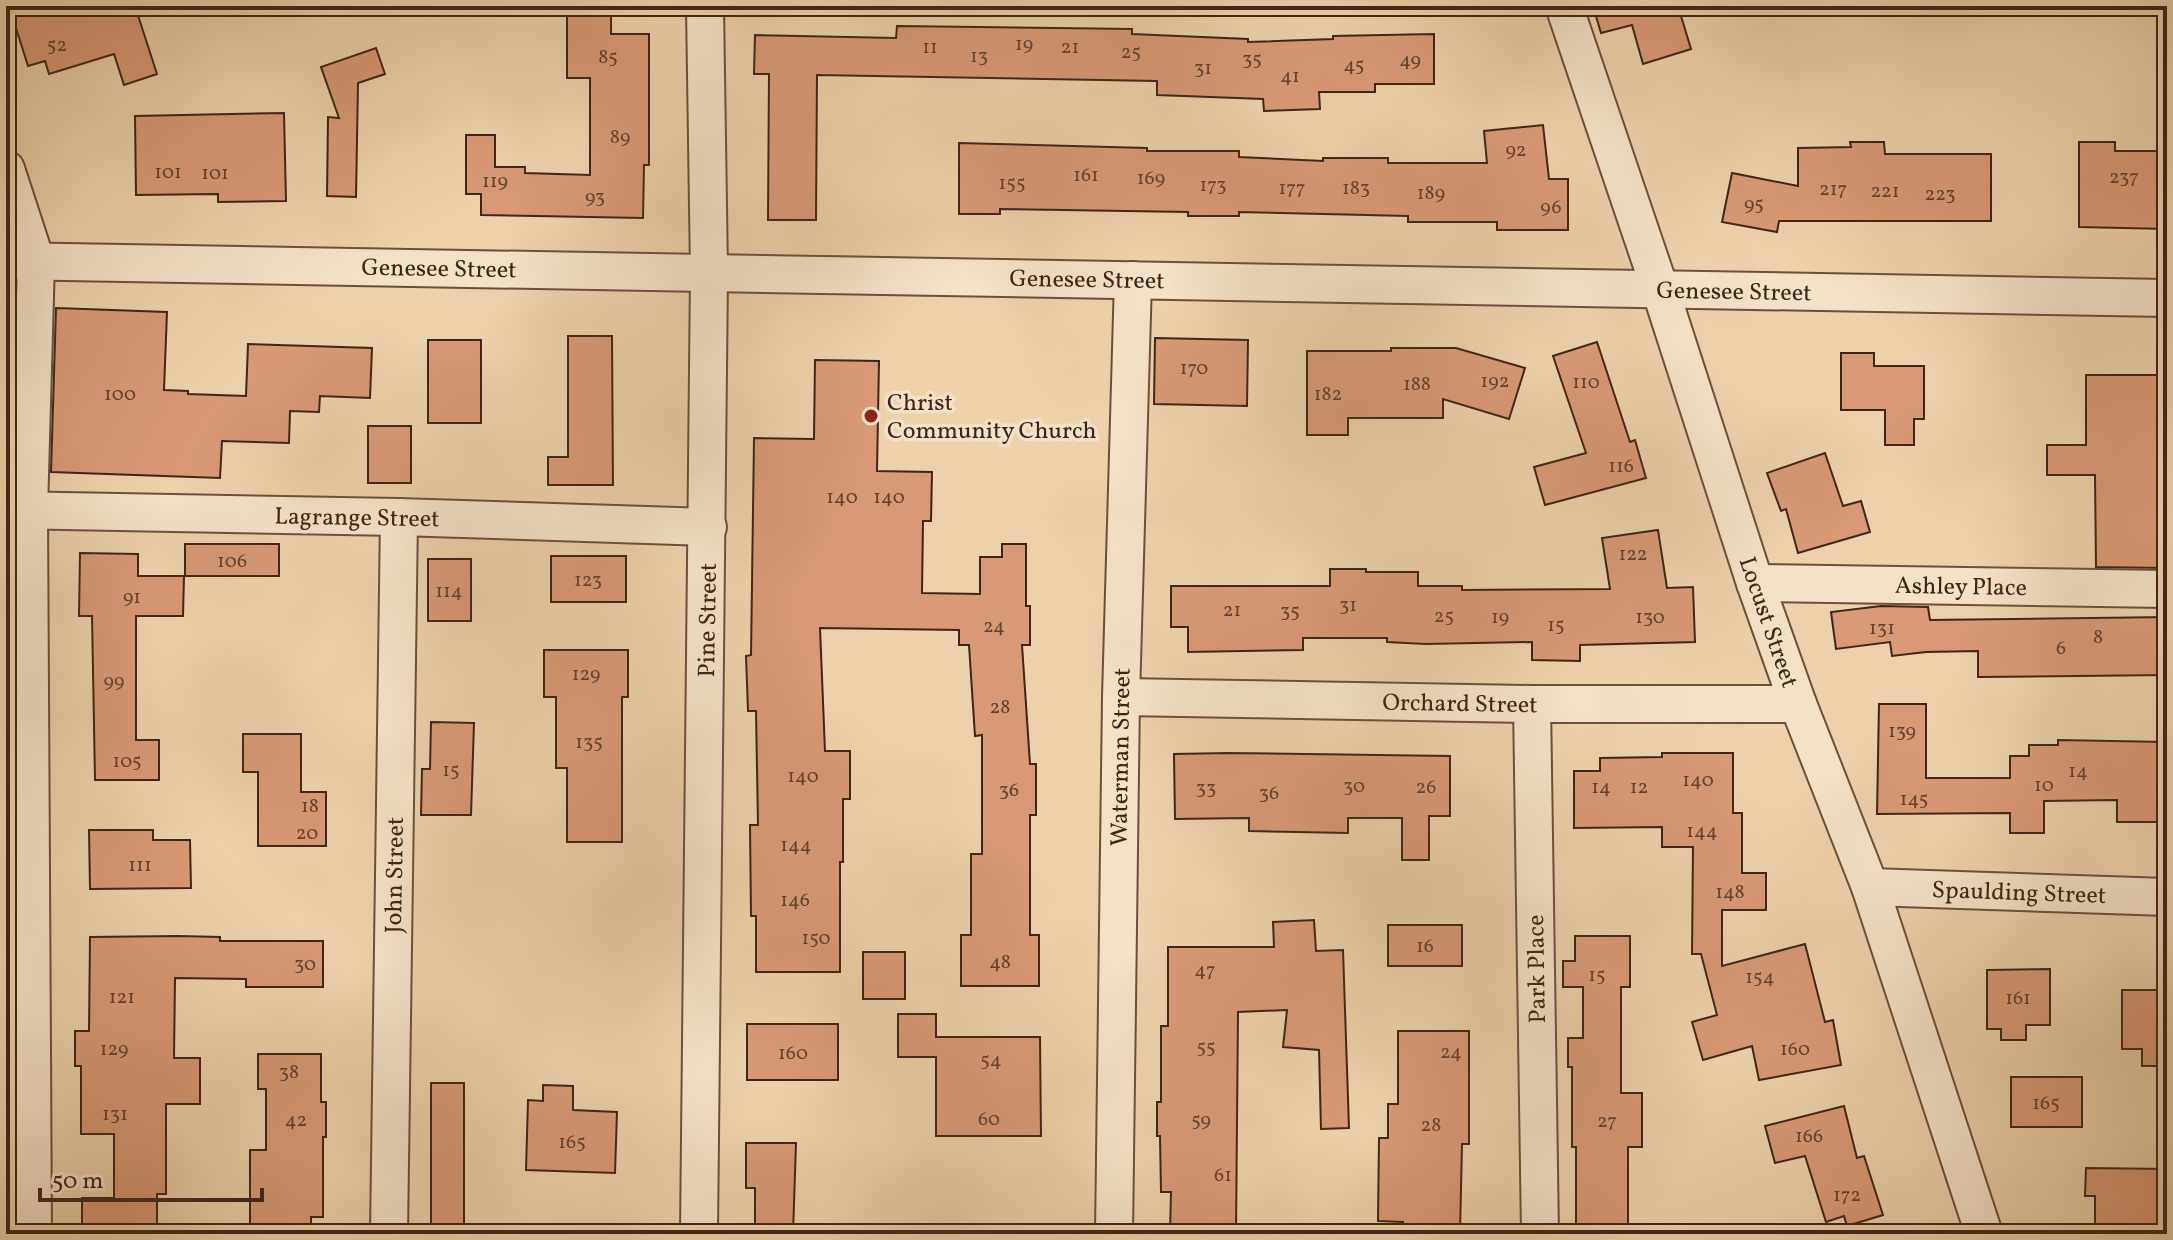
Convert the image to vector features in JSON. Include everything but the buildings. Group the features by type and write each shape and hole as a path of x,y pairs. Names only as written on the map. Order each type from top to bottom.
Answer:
{"street":[{"name":"Pine Street","path":"699,1234 708,527 709,273 705,6"},
{"name":"Locust Street","path":"1564,6 1755,583 1798,704 1870,887 1984,1234"},
{"path":"6,169 21,261 18,510 33,1234"},
{"name":"Genesee Street","path":"21,261 2167,298"},
{"name":"Waterman Street","path":"1114,1234 1121,697 1133,280"},
{"name":"Lagrange Street","path":"18,510 708,527"},
{"name":"John Street","path":"389,1234 399,517"},
{"name":"Ashley Place","path":"1755,583 2167,589"},
{"name":"Orchard Street","path":"1121,697 1532,704 1798,704"},
{"name":"Park Place","path":"1532,704 1540,1234"},
{"name":"Spaulding Street","path":"1870,887 2167,897"}],"place":[{"name":"Christ Community Church","path":"871,416"}]}
